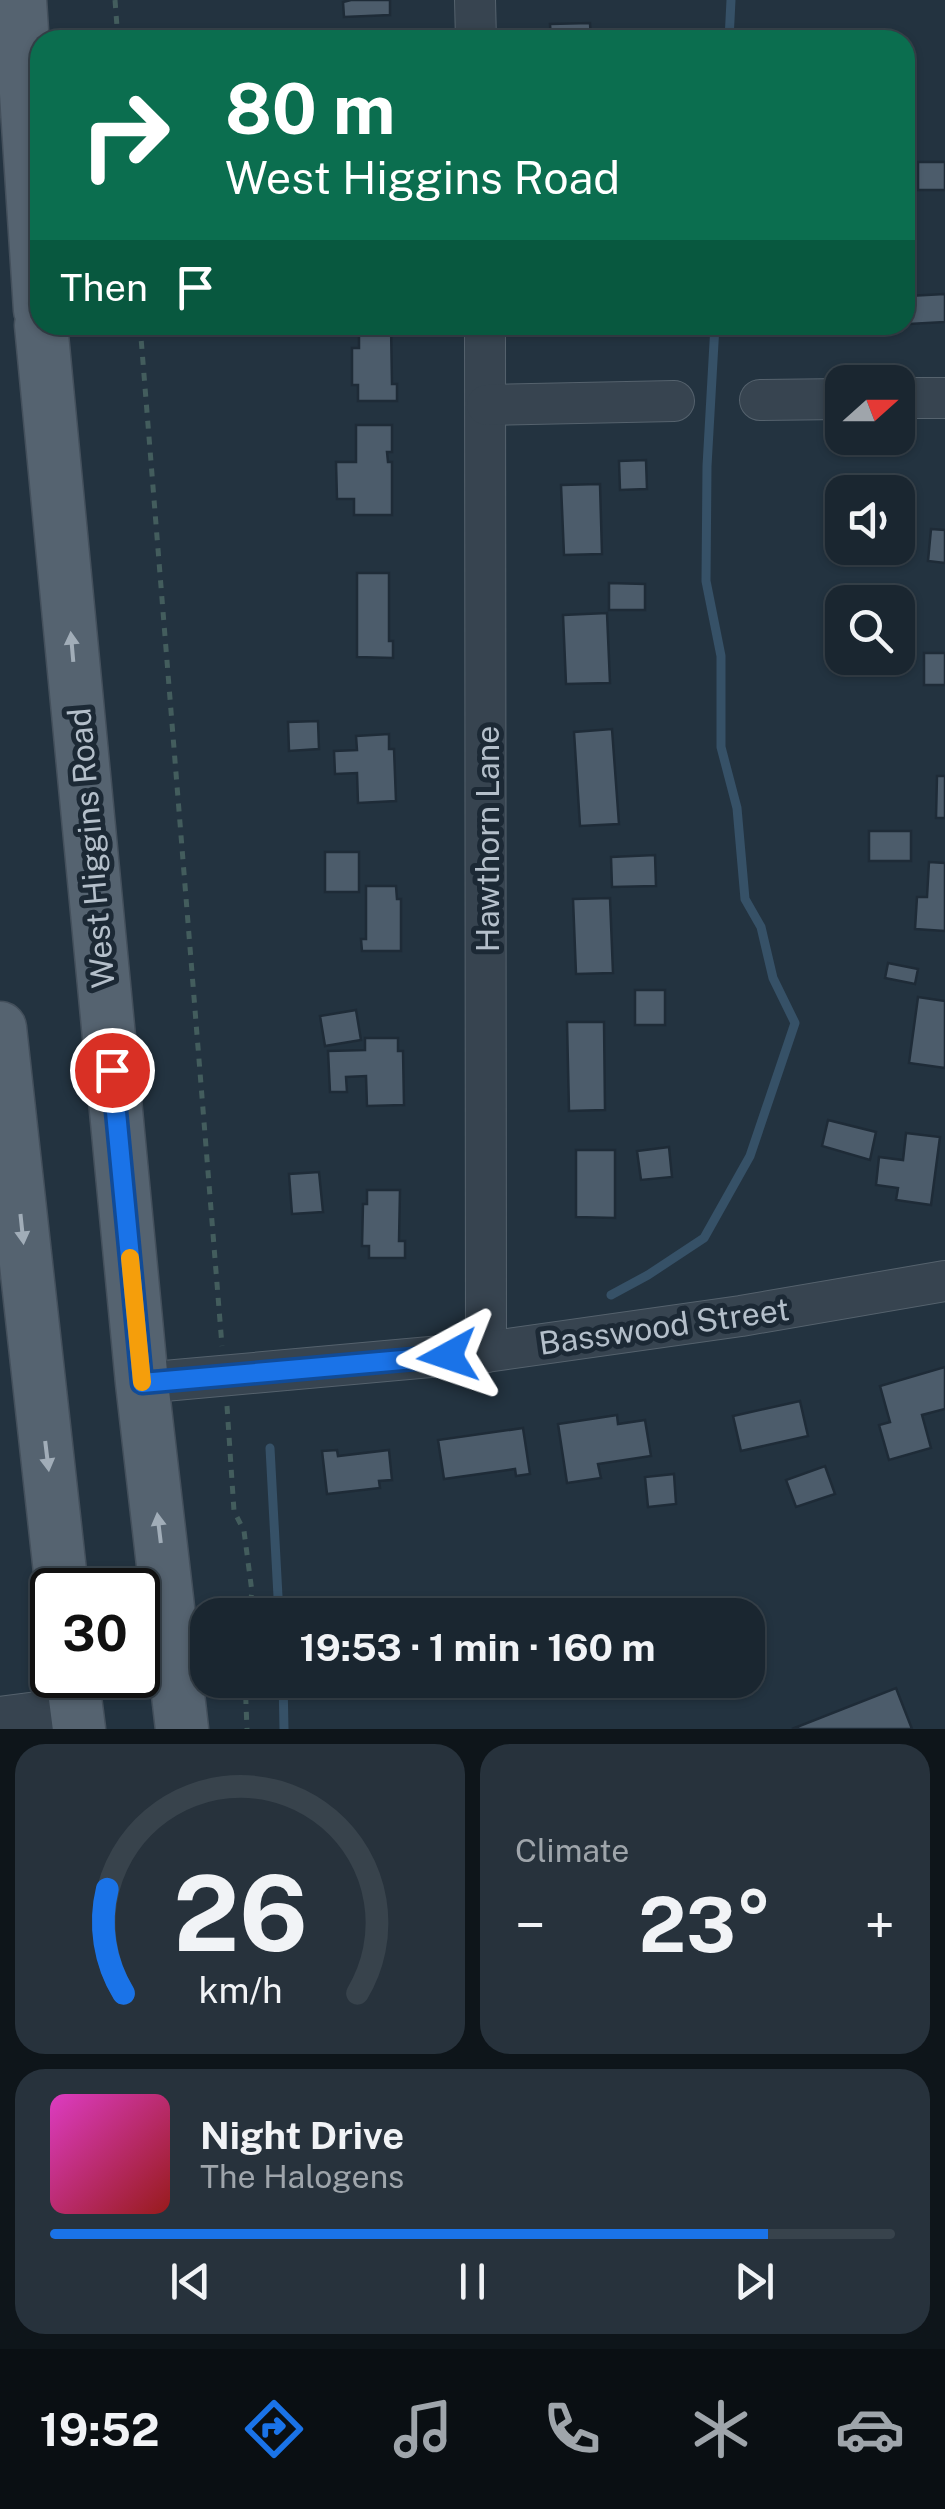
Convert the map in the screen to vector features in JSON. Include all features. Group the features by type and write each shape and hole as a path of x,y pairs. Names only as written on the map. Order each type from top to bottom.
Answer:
{"main road":[{"path":"20,0 30,155"},
{"name":"West Higgins Road","path":"43,335 142,1383 182,1729"},
{"path":"0,1028 60,1568"}],"street":[{"path":"475,0 476,30"},
{"name":"Hawthorn Lane","path":"485,335 486,1352"},
{"path":"915,398 945,398"},
{"path":"760,400 825,399"},
{"path":"487,405 674,400"},
{"name":"Basswood Street","path":"142,1383 486,1352 741,1316 945,1281"},
{"path":"0,1717 76,1704"}],"path":[{"path":"115,0 117,30"},
{"path":"141,335 234,1511 244,1532 251,1598"},
{"path":"246,1698 247,1729"}],"building":[{"path":"390,0 390,15 344,17 343,2"},
{"path":"590,23 590,30 550,30 550,24"},
{"path":"918,162 945,162 945,190 918,190"},
{"path":"945,294 945,322 915,324 915,296"},
{"path":"359,335 391,335 392,384 397,384 397,401 358,401 358,385 352,385 352,348 359,348"},
{"path":"356,425 392,425 392,452 387,452 388,462 392,462 392,515 354,515 354,499 337,499 336,462 356,462"},
{"path":"646,460 647,489 620,490 619,461"},
{"path":"600,484 602,554 564,555 561,485"},
{"path":"931,529 945,530 945,563 928,561"},
{"path":"357,573 389,573 389,641 393,641 393,658 357,657"},
{"path":"609,583 645,584 645,610 609,610"},
{"path":"607,613 610,683 566,684 563,615"},
{"path":"924,653 945,653 945,685 924,685"},
{"path":"318,721 319,749 289,751 288,722"},
{"path":"612,729 619,824 580,826 574,732"},
{"path":"389,734 389,749 394,749 396,801 358,803 357,773 335,774 334,751 357,750 356,736"},
{"path":"937,776 945,776 945,818 936,818"},
{"path":"869,831 911,831 911,861 869,861"},
{"path":"325,852 359,852 359,892 325,892"},
{"path":"655,855 656,886 612,887 611,857"},
{"path":"929,862 945,863 945,931 915,929 917,897 927,897"},
{"path":"366,886 396,886 397,899 401,899 401,951 362,951 361,939 366,939"},
{"path":"610,898 613,973 576,974 573,899"},
{"path":"888,963 918,969 915,984 885,978"},
{"path":"635,990 665,990 665,1025 635,1025"},
{"path":"918,997 945,1001 945,1068 909,1063"},
{"path":"356,1010 361,1040 325,1046 320,1016"},
{"path":"567,1022 604,1022 605,1110 569,1111"},
{"path":"365,1038 398,1038 398,1051 403,1051 404,1105 367,1106 366,1076 346,1077 347,1092 330,1092 328,1051 365,1050"},
{"path":"828,1120 876,1132 870,1160 822,1146"},
{"path":"906,1133 940,1137 931,1205 896,1200 898,1188 876,1185 879,1157 903,1160"},
{"path":"669,1147 672,1177 641,1180 637,1151"},
{"path":"576,1150 615,1150 615,1218 576,1217"},
{"path":"319,1172 323,1212 292,1214 289,1174"},
{"path":"367,1190 400,1190 399,1241 405,1241 405,1258 369,1258 369,1246 362,1246"},
{"path":"945,1367 945,1409 922,1415 931,1448 889,1460 879,1425 890,1422 880,1386"},
{"path":"800,1401 808,1436 741,1451 733,1416"},
{"path":"617,1415 618,1424 645,1420 651,1456 598,1464 601,1478 567,1483 558,1424"},
{"path":"523,1428 530,1474 516,1476 515,1469 444,1479 438,1440"},
{"path":"337,1450 338,1456 389,1450 392,1480 379,1481 380,1488 327,1494 322,1451"},
{"path":"825,1466 835,1494 796,1507 786,1480"},
{"path":"674,1474 676,1504 648,1507 645,1477"},
{"path":"896,1688 912,1729 792,1729"}],"waterway":[{"path":"730,30 731,0"},
{"path":"611,1295 704,1238 750,1156 795,1023 773,978 761,927 745,899 737,808 721,747 721,656 706,581 714,335"},
{"path":"270,1448 278,1598"},
{"path":"283,1698 284,1729"}],"slow traffic":[{"path":"130,1258 142,1382"}],"route":[{"path":"112,1070 142,1383 448,1356"}]}
